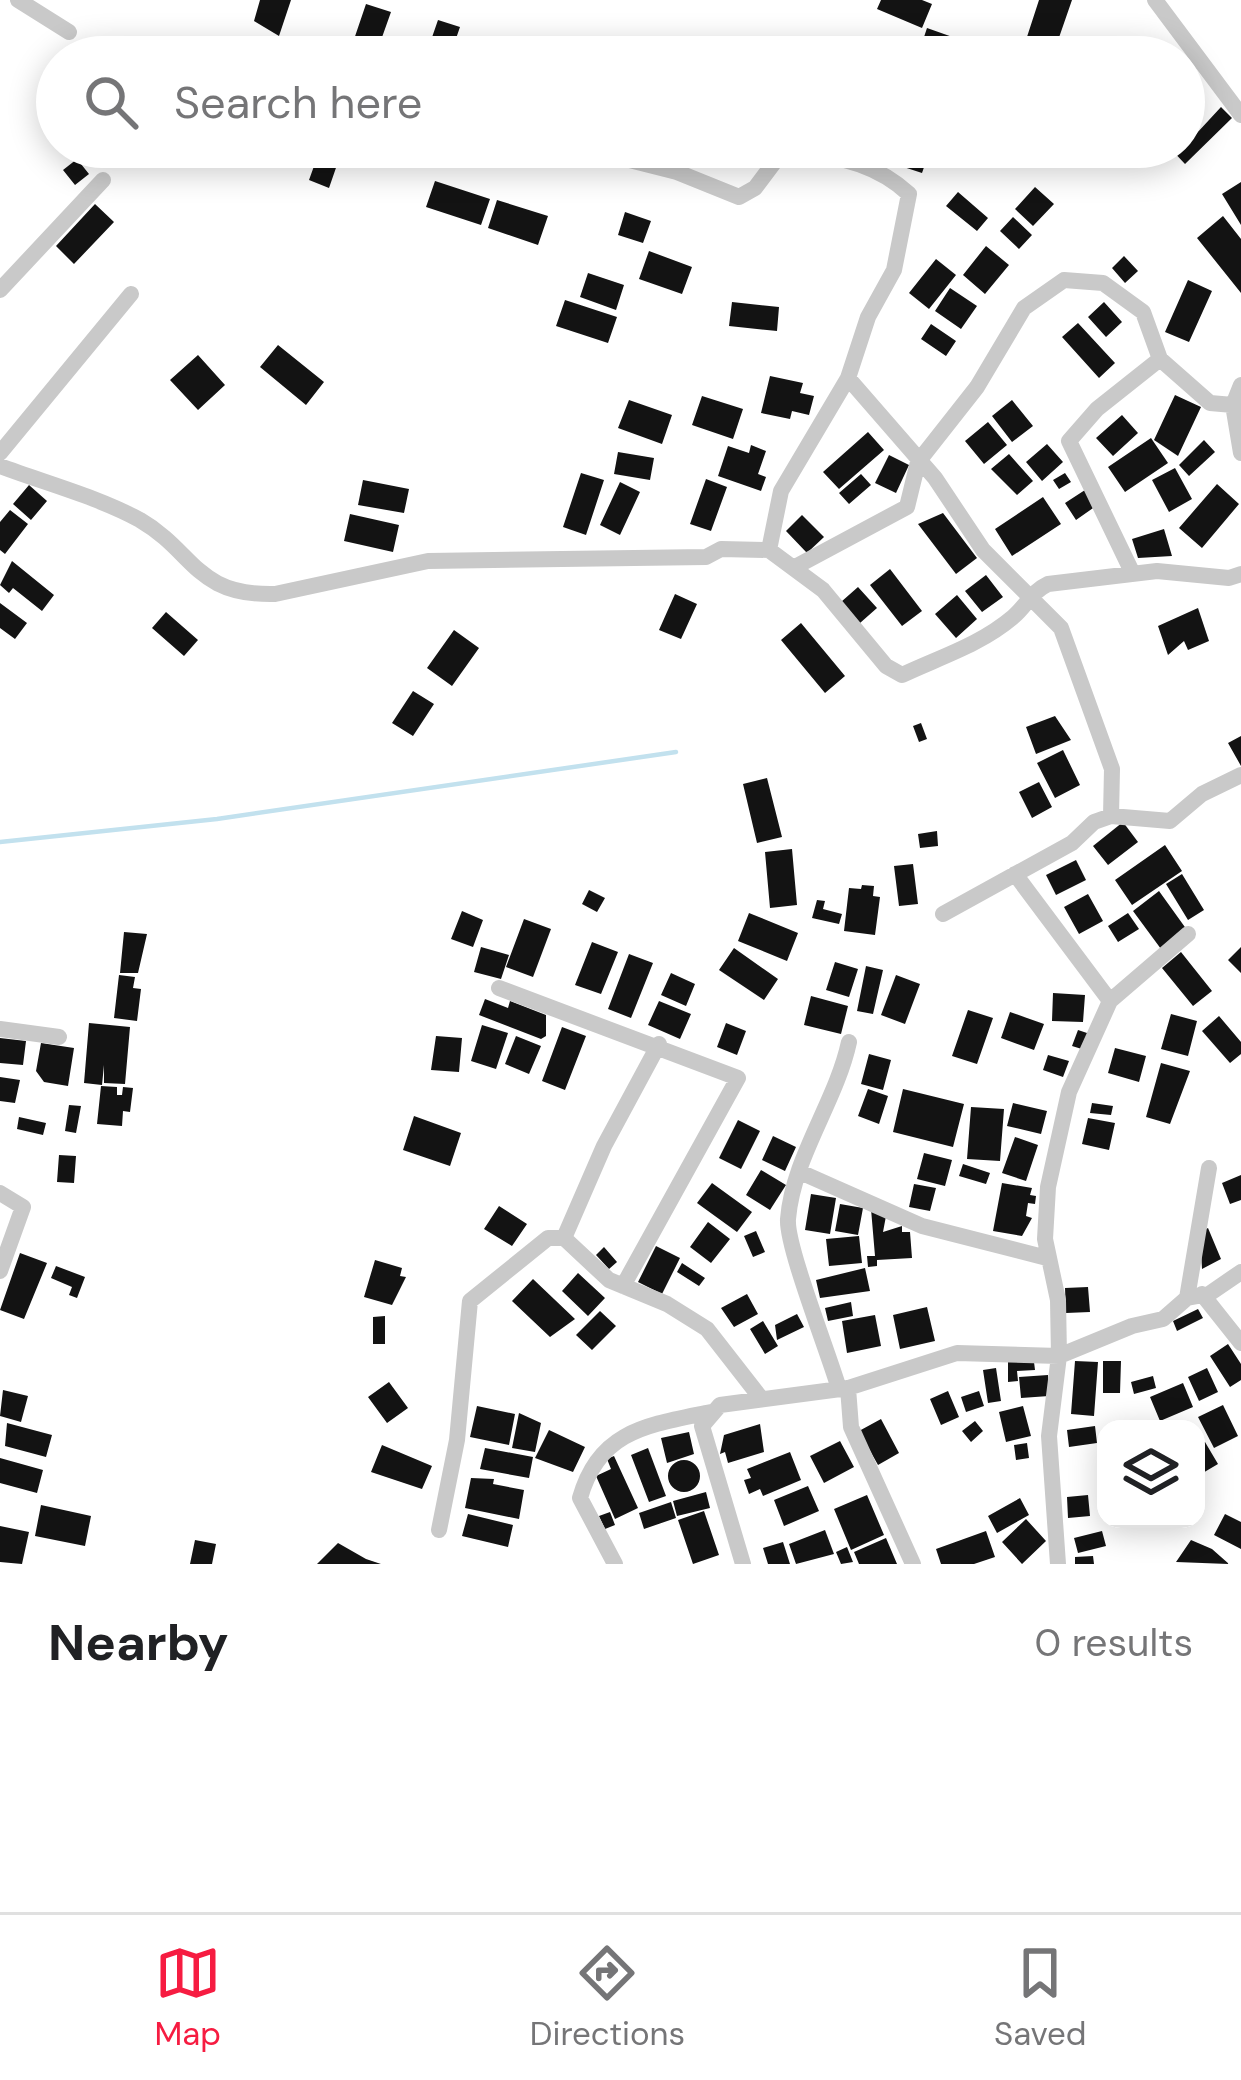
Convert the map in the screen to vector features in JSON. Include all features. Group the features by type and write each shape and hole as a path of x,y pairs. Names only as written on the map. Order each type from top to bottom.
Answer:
{"street":[{"path":"18,0 69,32"},
{"path":"1155,0 1178,36"},
{"path":"1205,72 1241,116"},
{"path":"660,168 739,197 755,188 769,168"},
{"path":"769,550 782,491 848,378 868,317 894,270 909,194 896,181 864,168"},
{"path":"0,290 104,180"},
{"path":"795,567 907,507 918,462 976,386 1024,308 1064,280 1103,283 1143,312 1160,359 1210,403 1233,405"},
{"path":"0,453 131,293"},
{"path":"1133,574 1070,441 1097,409 1160,359"},
{"path":"848,378 983,550 1060,628 1112,769 1111,816"},
{"path":"1241,385 1233,405 1241,453"},
{"path":"0,466 138,519 194,570 251,593 275,594 428,561 580,562 769,550 842,608 886,666 902,675 961,653 1011,619 1030,595 1048,584 1133,574 1241,574"},
{"path":"943,914 1111,816 1170,821 1202,794 1241,775"},
{"path":"1016,874 1110,1001"},
{"path":"1058,1564 1049,1436 1059,1356 1058,1300 1047,1258 1048,1187 1069,1092 1110,1001 1188,934"},
{"path":"499,988 659,1044 738,1078 622,1286"},
{"path":"0,1029 58,1036"},
{"path":"849,1042 841,1077 800,1172 787,1222 843,1388 851,1426 913,1564"},
{"path":"564,1238 604,1146 659,1044"},
{"path":"1194,1296 1209,1168"},
{"path":"800,1172 922,1226 1047,1258"},
{"path":"0,1193 23,1207 0,1271"},
{"path":"439,1530 457,1440 470,1300 548,1238 564,1238 592,1268 707,1328 760,1396"},
{"path":"615,1564 580,1498 589,1466 615,1438 760,1396 843,1388 957,1353 1059,1356 1132,1326 1163,1319 1194,1296 1241,1272"},
{"path":"1194,1296 1241,1343"},
{"path":"712,1412 702,1426 743,1564"}],"building":[{"path":"260,0 291,0 279,36 254,21"},
{"path":"881,0 932,4 922,28 877,9"},
{"path":"1039,0 1072,0 1060,36 1027,36"},
{"path":"366,4 391,12 382,36 355,36"},
{"path":"438,20 460,27 457,36 432,36"},
{"path":"927,28 950,36 924,36"},
{"path":"1221,107 1232,118 1205,144 1205,124"},
{"path":"84,168 89,174 75,185 63,170"},
{"path":"313,168 336,168 329,188 309,180"},
{"path":"435,181 490,199 481,225 426,207"},
{"path":"1241,182 1241,225 1222,194"},
{"path":"1035,187 1054,204 1033,226 1015,209"},
{"path":"958,192 988,218 977,231 946,206"},
{"path":"497,200 548,216 538,245 488,228"},
{"path":"95,204 114,222 74,264 56,246"},
{"path":"625,212 651,221 643,243 618,235"},
{"path":"1223,216 1241,239 1241,293 1197,238"},
{"path":"1013,217 1032,235 1019,249 1000,231"},
{"path":"986,246 1009,265 985,294 963,275"},
{"path":"649,251 692,267 682,294 639,279"},
{"path":"1124,256 1138,271 1125,283 1112,268"},
{"path":"936,259 956,275 929,309 909,293"},
{"path":"588,273 624,285 616,310 580,297"},
{"path":"1188,280 1212,291 1189,342 1165,332"},
{"path":"950,288 977,306 961,329 935,311"},
{"path":"565,300 617,317 608,343 556,326"},
{"path":"732,302 779,307 777,331 729,326"},
{"path":"1104,302 1122,322 1106,337 1088,317"},
{"path":"1078,323 1115,363 1099,378 1062,337"},
{"path":"931,324 956,341 946,356 921,339"},
{"path":"278,345 324,382 306,405 260,367"},
{"path":"198,355 225,385 198,410 170,380"},
{"path":"770,376 803,383 800,393 814,396 809,415 792,411 790,419 761,413"},
{"path":"1175,395 1201,407 1178,456 1154,440"},
{"path":"702,396 743,409 733,439 692,425"},
{"path":"629,400 672,415 662,444 618,428"},
{"path":"1012,400 1033,426 1012,442 992,416"},
{"path":"1122,415 1138,433 1113,456 1096,438"},
{"path":"988,422 1007,445 984,464 965,441"},
{"path":"868,432 884,450 839,489 823,472"},
{"path":"1151,438 1168,463 1125,492 1108,467"},
{"path":"1204,440 1215,452 1189,476 1179,465"},
{"path":"1047,444 1063,462 1042,481 1026,462"},
{"path":"751,445 766,451 758,474 766,477 761,491 718,476 728,446 749,453"},
{"path":"618,452 654,458 650,480 614,474"},
{"path":"1009,454 1033,481 1017,495 991,469"},
{"path":"889,455 909,465 896,493 875,483"},
{"path":"1175,468 1192,499 1169,512 1152,480"},
{"path":"581,473 604,480 586,535 563,527"},
{"path":"1065,473 1071,482 1059,489 1053,480"},
{"path":"861,474 871,485 849,504 839,493"},
{"path":"706,479 727,487 711,531 690,524"},
{"path":"363,480 409,489 404,513 358,505"},
{"path":"620,482 640,492 620,535 600,525"},
{"path":"1217,484 1239,504 1202,548 1179,528"},
{"path":"29,485 47,501 31,520 13,504"},
{"path":"1085,490 1096,506 1076,520 1065,503"},
{"path":"1043,497 1061,524 1012,556 995,529"},
{"path":"10,510 28,524 5,554 0,550 0,522"},
{"path":"943,513 977,558 956,574 918,524"},
{"path":"350,514 399,525 393,552 344,541"},
{"path":"802,515 824,537 807,553 786,531"},
{"path":"1164,529 1172,556 1138,558 1132,539"},
{"path":"12,561 54,595 42,611 13,588 9,593 0,585"},
{"path":"890,569 922,611 902,626 870,585"},
{"path":"986,575 1003,597 982,612 965,591"},
{"path":"858,587 877,608 860,623 841,602"},
{"path":"675,594 697,604 681,639 659,630"},
{"path":"957,595 977,619 956,638 935,614"},
{"path":"0,603 27,623 15,639 0,628"},
{"path":"1198,608 1209,641 1188,650 1184,641 1168,655 1158,626"},
{"path":"166,612 198,640 184,656 152,628"},
{"path":"801,623 845,676 825,693 781,640"},
{"path":"454,630 479,648 452,686 427,668"},
{"path":"413,691 434,704 413,736 392,723"},
{"path":"1055,716 1071,740 1036,754 1026,727"},
{"path":"921,723 927,739 919,742 913,726"},
{"path":"1241,736 1241,766 1228,743"},
{"path":"1063,750 1080,785 1055,798 1037,763"},
{"path":"767,778 782,837 757,843 743,784"},
{"path":"1039,782 1052,807 1032,818 1019,792"},
{"path":"1123,822 1138,842 1108,865 1093,846"},
{"path":"937,831 938,846 920,848 918,834"},
{"path":"1165,845 1182,871 1132,905 1115,880"},
{"path":"792,849 797,905 770,908 765,852"},
{"path":"1076,860 1086,880 1056,895 1046,875"},
{"path":"913,864 918,904 899,906 894,866"},
{"path":"1182,874 1204,910 1188,920 1166,884"},
{"path":"862,885 874,886 873,896 880,897 875,935 844,931 849,888 861,889"},
{"path":"589,890 605,898 597,912 582,904"},
{"path":"1159,891 1187,930 1161,949 1133,911"},
{"path":"1088,894 1103,921 1079,934 1064,907"},
{"path":"817,900 825,901 823,909 842,914 839,924 812,918"},
{"path":"462,911 483,920 473,947 451,939"},
{"path":"749,913 798,933 787,961 738,941"},
{"path":"1128,913 1139,929 1118,942 1108,926"},
{"path":"524,919 551,929 533,977 506,967"},
{"path":"124,932 147,934 138,973 120,973"},
{"path":"592,942 618,952 601,994 575,985"},
{"path":"481,947 509,955 501,979 474,972"},
{"path":"1241,947 1241,973 1228,960"},
{"path":"734,948 778,979 764,1000 719,970"},
{"path":"1181,952 1212,991 1193,1006 1162,968"},
{"path":"629,954 653,963 631,1018 608,1009"},
{"path":"835,962 858,969 849,997 826,990"},
{"path":"866,966 883,970 873,1014 857,1011"},
{"path":"671,973 695,984 686,1006 661,995"},
{"path":"119,975 135,977 133,988 141,989 137,1021 114,1018"},
{"path":"896,975 920,984 905,1024 881,1015"},
{"path":"1053,993 1085,995 1083,1022 1052,1021"},
{"path":"811,996 848,1006 841,1034 804,1025"},
{"path":"485,999 508,1008 510,1001 546,1015 546,1036 541,1039 479,1015"},
{"path":"659,1001 691,1014 680,1039 648,1025"},
{"path":"968,1010 993,1018 977,1064 952,1056"},
{"path":"1010,1012 1044,1024 1034,1050 1001,1038"},
{"path":"1171,1014 1197,1021 1188,1056 1161,1049"},
{"path":"1219,1016 1241,1042 1241,1054 1230,1063 1202,1031"},
{"path":"89,1023 130,1027 125,1084 104,1083 104,1065 102,1085 84,1083"},
{"path":"726,1023 746,1031 737,1055 717,1047"},
{"path":"482,1025 508,1033 496,1069 471,1061"},
{"path":"562,1027 586,1036 565,1090 542,1081"},
{"path":"1078,1030 1090,1034 1085,1050 1072,1046"},
{"path":"436,1036 462,1038 459,1072 431,1070"},
{"path":"516,1036 541,1046 529,1074 505,1064"},
{"path":"0,1038 26,1041 23,1065 0,1063"},
{"path":"41,1043 74,1048 68,1086 44,1082 36,1071"},
{"path":"1115,1048 1146,1056 1139,1082 1108,1073"},
{"path":"869,1054 891,1060 883,1090 861,1084"},
{"path":"1048,1055 1069,1061 1063,1077 1043,1070"},
{"path":"1161,1063 1190,1071 1170,1124 1146,1117"},
{"path":"0,1077 20,1080 15,1103 0,1101"},
{"path":"101,1086 117,1087 117,1095 122,1095 123,1087 133,1088 130,1112 123,1111 122,1126 97,1124"},
{"path":"868,1089 888,1096 879,1124 858,1116"},
{"path":"903,1089 964,1104 953,1147 893,1132"},
{"path":"1013,1103 1047,1111 1041,1134 1007,1126"},
{"path":"1092,1103 1113,1106 1111,1115 1090,1113"},
{"path":"69,1105 81,1106 76,1133 65,1131"},
{"path":"971,1107 1004,1109 1000,1161 967,1159"},
{"path":"414,1116 461,1133 450,1166 403,1150"},
{"path":"19,1117 46,1123 43,1135 17,1129"},
{"path":"1088,1118 1115,1123 1109,1150 1082,1144"},
{"path":"738,1120 760,1131 741,1169 719,1158"},
{"path":"773,1136 796,1147 785,1171 762,1160"},
{"path":"1015,1137 1038,1145 1026,1181 1002,1173"},
{"path":"924,1153 952,1160 945,1186 917,1179"},
{"path":"59,1155 76,1156 74,1183 57,1182"},
{"path":"963,1164 990,1173 986,1184 959,1176"},
{"path":"761,1170 786,1185 770,1210 746,1195"},
{"path":"1241,1175 1241,1200 1230,1204 1222,1183"},
{"path":"712,1183 752,1212 737,1232 697,1203"},
{"path":"1002,1183 1032,1188 1030,1195 1036,1196 1035,1204 1028,1203 1026,1216 1032,1218 1022,1236 993,1231"},
{"path":"914,1184 936,1188 930,1211 909,1207"},
{"path":"811,1194 836,1198 830,1234 805,1230"},
{"path":"840,1204 863,1208 858,1235 835,1231"},
{"path":"499,1206 527,1224 512,1246 484,1229"},
{"path":"871,1209 886,1216 883,1232 902,1226 902,1232 910,1232 912,1258 877,1260 877,1266 868,1267 867,1256 875,1256"},
{"path":"708,1222 730,1239 711,1263 690,1247"},
{"path":"1208,1228 1221,1259 1202,1269 1200,1232"},
{"path":"756,1231 765,1252 753,1257 744,1236"},
{"path":"859,1236 862,1263 829,1266 826,1239"},
{"path":"656,1246 680,1258 662,1294 638,1282"},
{"path":"604,1247 617,1262 609,1269 596,1255"},
{"path":"20,1253 47,1263 24,1319 0,1310"},
{"path":"375,1260 402,1268 400,1276 406,1277 392,1305 364,1297"},
{"path":"682,1263 705,1278 699,1286 677,1272"},
{"path":"56,1266 85,1277 77,1298 69,1295 72,1287 51,1278"},
{"path":"865,1268 870,1291 820,1298 816,1280"},
{"path":"578,1273 605,1298 588,1316 562,1291"},
{"path":"533,1279 575,1319 550,1337 512,1301"},
{"path":"1088,1287 1090,1312 1066,1313 1065,1288"},
{"path":"747,1294 758,1314 734,1327 721,1308"},
{"path":"851,1302 853,1316 828,1321 825,1308"},
{"path":"927,1307 935,1341 900,1349 893,1315"},
{"path":"1198,1309 1203,1318 1177,1331 1173,1321"},
{"path":"600,1311 616,1326 592,1350 576,1335"},
{"path":"797,1314 804,1327 777,1340 775,1325"},
{"path":"875,1315 881,1346 847,1353 842,1321"},
{"path":"385,1316 385,1344 373,1344 373,1317"},
{"path":"763,1321 778,1346 765,1354 750,1329"},
{"path":"1228,1344 1241,1364 1241,1380 1230,1387 1210,1356"},
{"path":"1075,1361 1098,1362 1094,1416 1071,1414"},
{"path":"1103,1361 1121,1361 1120,1393 1103,1393"},
{"path":"1008,1362 1034,1362 1035,1370 1017,1371 1018,1381 1008,1382"},
{"path":"996,1368 1001,1401 988,1403 983,1370"},
{"path":"1207,1368 1218,1392 1199,1401 1188,1377"},
{"path":"1048,1375 1049,1396 1021,1398 1019,1377"},
{"path":"1153,1376 1156,1388 1134,1394 1131,1382"},
{"path":"389,1382 408,1408 387,1423 368,1397"},
{"path":"1183,1383 1193,1407 1160,1420 1150,1397"},
{"path":"3,1390 28,1396 21,1422 0,1416"},
{"path":"948,1391 959,1417 941,1425 930,1399"},
{"path":"979,1391 984,1406 966,1412 961,1397"},
{"path":"1223,1405 1238,1436 1214,1448 1205,1420 1198,1417"},
{"path":"477,1406 515,1414 509,1445 470,1437"},
{"path":"1023,1406 1031,1436 1006,1442 999,1412"},
{"path":"519,1413 541,1423 535,1452 512,1448"},
{"path":"881,1419 899,1453 878,1465 859,1431"},
{"path":"975,1421 983,1431 971,1442 962,1431"},
{"path":"7,1423 52,1435 46,1457 5,1446"},
{"path":"760,1424 764,1452 728,1463 725,1452 720,1454 724,1435"},
{"path":"1095,1426 1097,1443 1069,1447 1067,1430"},
{"path":"549,1430 585,1447 573,1472 535,1458"},
{"path":"689,1432 694,1454 667,1463 661,1438"},
{"path":"840,1441 854,1467 824,1483 810,1456"},
{"path":"1205,1442 1218,1464 1205,1472"},
{"path":"1027,1443 1029,1458 1016,1460 1014,1445"},
{"path":"382,1445 432,1466 422,1489 371,1472"},
{"path":"485,1448 533,1457 529,1478 480,1469"},
{"path":"648,1448 666,1496 649,1502 631,1455"},
{"path":"790,1452 801,1480 763,1496 760,1489 749,1494 744,1480 751,1478 747,1469"},
{"path":"614,1456 638,1508 615,1519 596,1476 611,1469 607,1459"},
{"path":"0,1458 43,1470 37,1493 0,1483"},
{"path":"684,1460 695,1465 700,1476 695,1487 684,1492 673,1487 668,1476 673,1465"},
{"path":"471,1478 494,1479 493,1484 524,1490 519,1519 465,1508"},
{"path":"808,1486 819,1511 784,1526 774,1500"},
{"path":"706,1492 710,1508 677,1516 673,1501"},
{"path":"867,1495 884,1535 851,1550 834,1509"},
{"path":"1088,1495 1090,1516 1068,1518 1067,1497"},
{"path":"1020,1498 1029,1515 997,1533 988,1516"},
{"path":"671,1502 676,1518 644,1529 639,1513"},
{"path":"41,1505 91,1516 85,1546 35,1536"},
{"path":"704,1511 719,1555 693,1564 678,1520"},
{"path":"610,1512 615,1525 605,1529 599,1516"},
{"path":"468,1514 513,1525 508,1547 462,1536"},
{"path":"1225,1514 1241,1522 1241,1549 1214,1535"},
{"path":"1026,1519 1046,1541 1022,1564 1002,1542"},
{"path":"0,1526 29,1532 22,1564 0,1562"},
{"path":"825,1530 834,1554 796,1564 789,1544"},
{"path":"986,1531 995,1557 974,1564 941,1564 936,1549"},
{"path":"1102,1531 1106,1546 1078,1553 1074,1538"},
{"path":"886,1538 897,1564 859,1564 854,1552"},
{"path":"195,1540 216,1544 212,1564 190,1564"},
{"path":"1191,1540 1212,1549 1229,1564 1176,1562"},
{"path":"783,1542 790,1564 768,1564 763,1548"},
{"path":"338,1543 366,1559 381,1564 317,1564"},
{"path":"847,1547 853,1562 841,1564 836,1552"},
{"path":"1093,1556 1094,1564 1075,1564 1075,1557"}],"waterway":[{"path":"0,842 217,819 676,752"}]}
